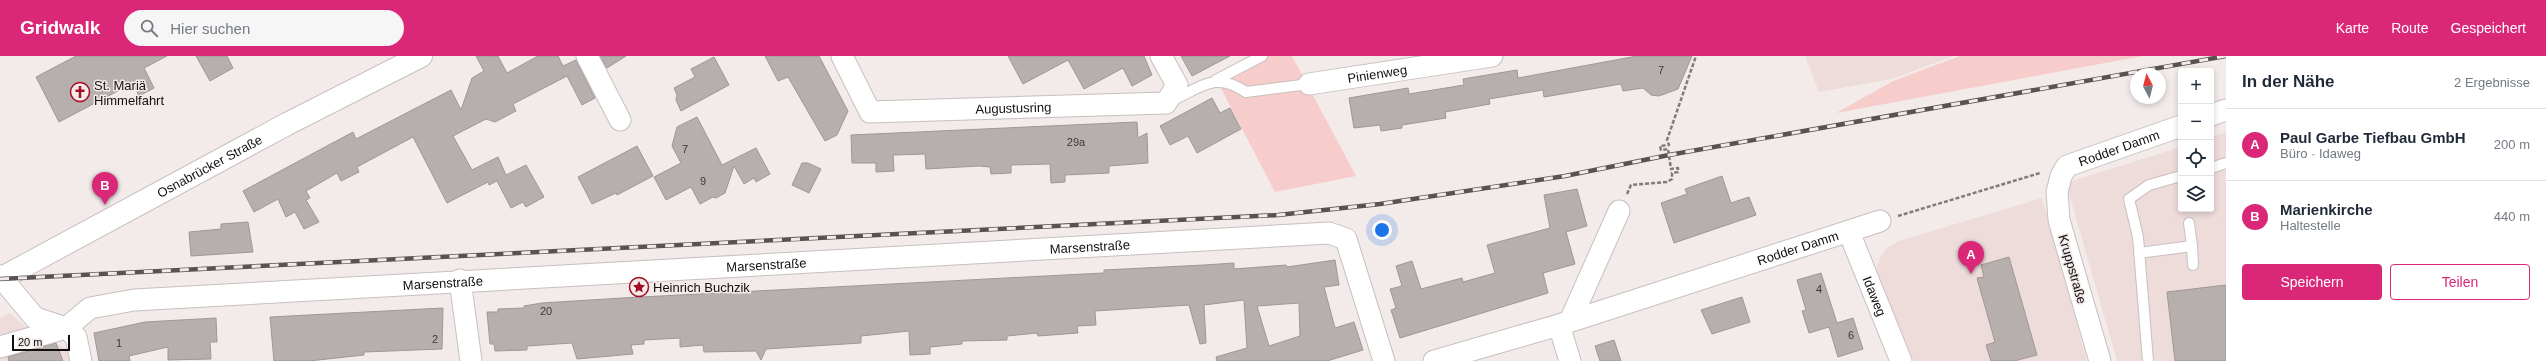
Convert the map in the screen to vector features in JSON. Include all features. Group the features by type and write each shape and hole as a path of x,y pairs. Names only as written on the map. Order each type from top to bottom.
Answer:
{"main road":[{"name":"Osnabrücker Straße","path":"0,278 287,124 421,56"}],"street":[{"path":"587,56 620,120"},
{"name":"Augustusring","path":"842,56 870,112 1166,103"},
{"path":"1161,56 1177,85 1166,103"},
{"name":"Pinienweg","path":"1310,84 1430,61 1492,56"},
{"path":"2214,114 2226,110"},
{"name":"Rodder Damm","path":"2061,176 2067,166 2178,127"},
{"name":"Kruppstraße","path":"2061,176 2056,192 2059,220 2100,361"},
{"path":"1570,361 1564,323 1619,211"},
{"name":"Rodder Damm","path":"1434,361 1564,323 1880,221"},
{"name":"Idaweg","path":"1848,232 1900,361"},
{"name":"Marsenstraße","path":"66,328 90,308 134,300 460,280 1329,233 1346,239 1384,361"},
{"path":"0,278 35,318 66,328 76,337 81,361"},
{"path":"460,280 471,361"},
{"path":"0,347 66,328"}],"lane":[{"path":"1166,103 1216,80 1262,56"},
{"path":"1216,80 1232,83 1246,92 1310,84"},
{"path":"2214,167 2226,163"},
{"path":"2148,361 2139,253 2129,198 2149,185 2178,177"},
{"path":"2189,223 2193,265"},
{"path":"2139,253 2192,246"}],"path":[{"path":"1619,211 1631,185 1667,182 1672,179 1672,173 1678,172 1678,168 1671,169 1668,149 1661,150 1660,146 1668,145 1667,140 1696,56"},
{"path":"1880,221 2027,176"}],"shaded area":[{"path":"1250,56 1292,56 1356,176 1275,192 1214,75"},
{"path":"1805,56 1954,56 1892,79 1819,92"},
{"path":"1960,56 2143,56 1836,113 1893,81"},
{"path":"2226,132 2226,361 2117,361 2066,183 2178,148 2178,212 2214,212 2214,136"},
{"path":"2042,198 2087,361 1913,361 1880,281 1877,268 1880,257 1888,247 1899,241"},
{"path":"9,313 26,327 67,349 69,361 0,361 0,318"}],"building":[{"name":"St. Mariä Himmelfahrt","path":"76,56 167,56 144,68 154,88 139,96 133,83 59,122 36,77"},
{"path":"196,56 227,56 233,68 210,81"},
{"path":"476,56 498,56 507,73 538,56 558,56 563,66 576,60 595,98 582,105 567,76 513,104 516,111 495,122 486,119 453,136 472,170 498,157 506,175 526,165 544,197 526,207 523,202 511,208 497,181 489,185 488,182 447,203 413,137 357,167 359,172 341,181 337,173 306,191 310,198 306,200 319,222 304,229 295,212 286,217 278,199 254,212 243,191 353,132 356,139 451,90 461,110 472,78 484,71"},
{"path":"600,56 626,56 607,68"},
{"path":"765,56 819,56 848,111 837,135 825,141 788,77 778,81"},
{"path":"1008,56 1144,56 1152,75 1132,86 1123,68 1084,89 1068,60 1023,84"},
{"path":"1181,56 1230,56 1192,76"},
{"path":"1637,56 1692,56 1678,89 1659,96 1651,95 1643,88 1623,91 1621,84 1544,97 1543,90 1489,99 1490,104 1445,112 1446,118 1402,125 1402,128 1381,131 1380,125 1354,128 1349,98 1408,88 1409,94 1464,85 1463,79 1517,70 1518,78"},
{"path":"714,57 729,85 681,111 676,100 677,95 674,88 695,77 691,69"},
{"path":"1212,98 1220,113 1230,108 1241,129 1197,153 1188,136 1170,145 1160,126"},
{"path":"697,117 722,165 756,148 770,174 756,182 754,178 744,184 734,166 725,193 716,198 713,197 700,204 691,187 666,200 654,177 681,163 672,146 677,127"},
{"path":"1137,122 1138,138 1147,133 1148,163 1109,166 1109,173 1065,175 1065,182 1051,183 1050,164 1011,165 1011,173 991,174 990,167 979,166 926,169 925,154 893,155 894,171 876,172 876,163 852,163 851,135"},
{"path":"637,146 653,176 617,195 616,193 592,204 578,177"},
{"path":"802,163 808,163 821,169 809,193 792,185"},
{"path":"1722,176 1731,203 1749,197 1756,215 1674,243 1661,203 1687,194 1685,189"},
{"path":"1577,189 1587,226 1566,232 1575,264 1543,273 1548,293 1400,338 1391,310 1396,308 1390,289 1402,286 1396,266 1412,261 1421,289 1462,278 1463,282 1495,273 1487,245 1550,228 1544,195"},
{"path":"248,222 253,252 191,256 189,232 221,229 221,224"},
{"path":"2009,257 2037,355 2014,361 1991,361 1986,345 1995,342 1977,278 1984,277 1981,265"},
{"path":"1335,260 1339,285 1324,287 1335,328 1354,322 1363,350 1327,361 1217,361 1216,357 1247,348 1244,300 1204,305 1206,343 1200,344 1189,305 1095,311 1096,325 1077,326 1078,333 1038,336 1037,333 1007,336 1007,340 962,341 962,344 930,347 930,354 910,355 909,331 861,336 861,343 766,349 761,360 756,351 704,352 703,345 680,347 680,338 644,340 644,344 631,345 633,354 577,359 572,343 527,346 527,350 495,351 494,344 490,344 487,312 498,312 498,309 524,308 524,306 542,303 1104,273 1104,270 1234,263 1234,269 1286,265 1287,267","holes":["1299,303 1300,336 1269,346 1257,306"]},
{"path":"1821,273 1837,323 1853,318 1863,349 1838,357 1829,327 1809,333 1802,311 1806,310 1797,280"},
{"path":"2226,285 2226,361 2175,361 2167,292"},
{"path":"1742,297 1750,322 1712,334 1701,310"},
{"path":"443,308 442,349 364,352 364,355 309,361 274,361 270,317"},
{"path":"216,318 217,342 210,342 211,359 168,360 168,347 129,356 130,361 99,361 94,333 145,322"},
{"path":"1614,340 1621,361 1600,361 1595,346"},
{"path":"56,343 63,361 9,361 8,357"}],"railway":[{"path":"0,279 1278,215 1380,204 1565,176 1669,155 2226,56"}],"place":[{"name":"St. Mariä Himmelfahrt","path":"80,92"},
{"name":"Marienkirche","path":"105,205"},
{"name":"Paul Garbe Tiefbau GmbH","path":"1971,274"},
{"name":"Heinrich Buchzik","path":"639,287"}]}
